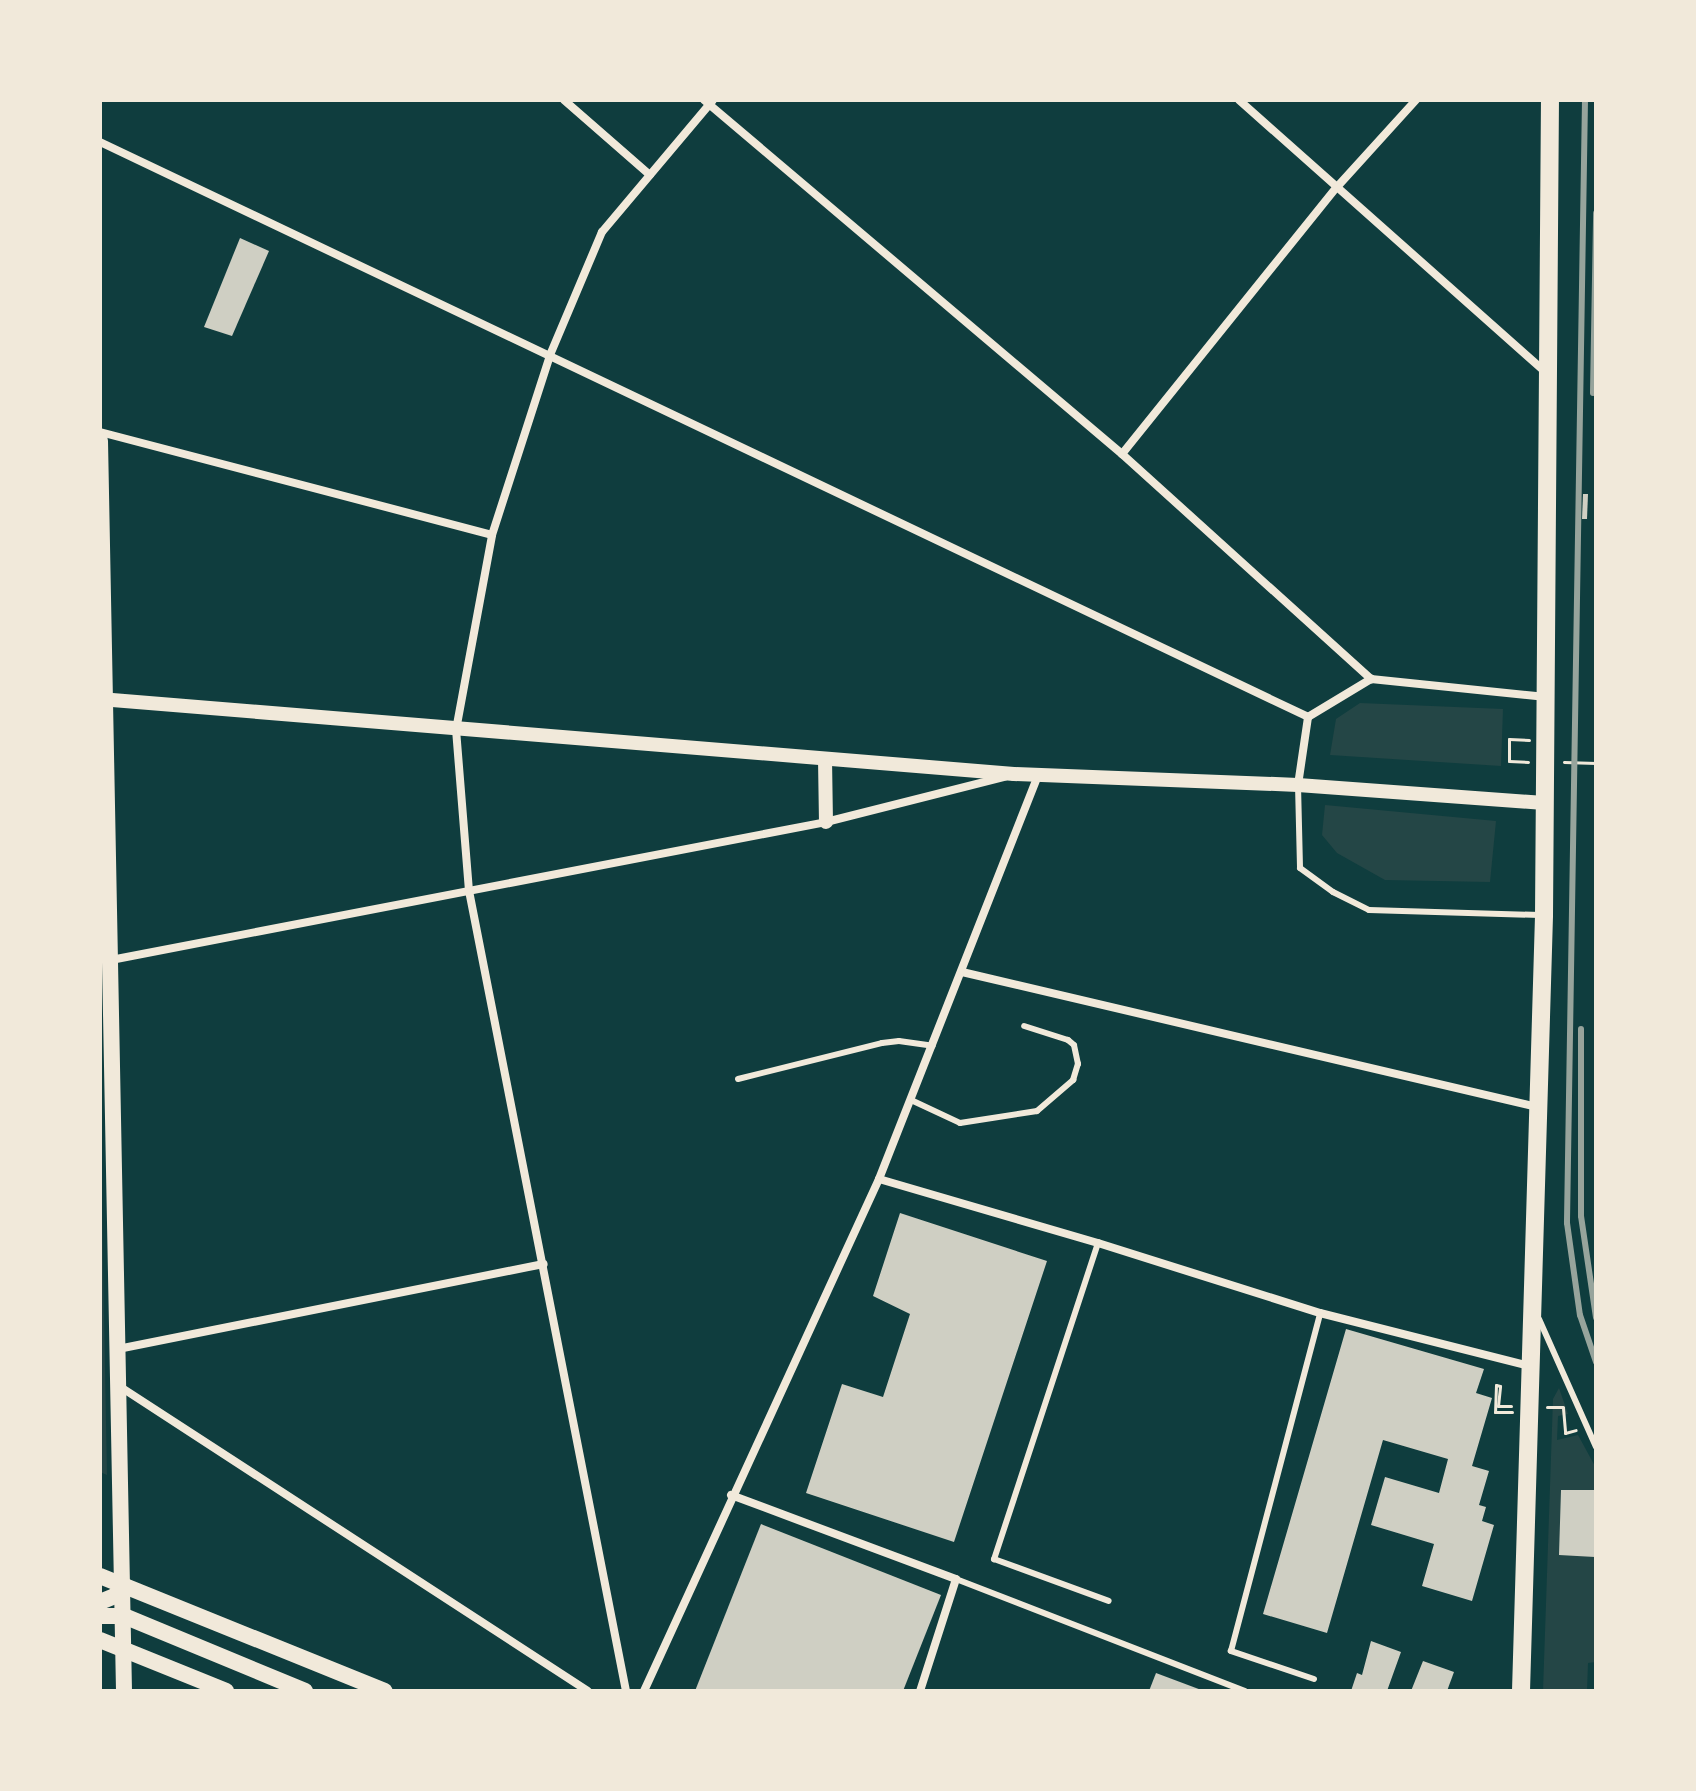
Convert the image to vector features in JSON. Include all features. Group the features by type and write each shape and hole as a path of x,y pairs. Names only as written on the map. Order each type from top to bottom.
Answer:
{"highway":[{"path":"1521,1691 1544,915 1550,100"}],"main road":[{"path":"100,441 124,1691"},
{"path":"100,1576 385,1691"},
{"path":"100,1602 115,1596 123,1585"},
{"path":"100,1616 124,1616 305,1691"},
{"path":"100,1640 226,1691"}],"street":[{"path":"564,100 650,175"},
{"path":"1239,100 1547,373"},
{"path":"1122,454 1337,187 1416,100"},
{"path":"626,1691 469,891 456,730 492,535 550,355 602,232 709,102 1122,454 1371,679 1546,697"},
{"path":"100,142 1308,717"},
{"path":"100,432 492,535"},
{"path":"1308,717 1371,679"},
{"path":"103,699 1014,774 1298,785 1544,803"},
{"path":"1298,785 1308,717"},
{"path":"825,759 826,822"},
{"path":"111,960 826,822 1014,774"},
{"path":"644,1691 731,1495 879,1179 1038,775"},
{"path":"962,972 1537,1107"},
{"path":"879,1179 1098,1243 1320,1313 1530,1367"},
{"path":"118,1349 544,1264"},
{"path":"119,1386 588,1691"},
{"path":"731,1495 956,1579 920,1691"}],"lane":[{"path":"1298,785 1300,868 1333,892 1369,910 1544,915"},
{"path":"911,1100 960,1123 1037,1111 1073,1080 1078,1064 1074,1045 1068,1040 1024,1026"},
{"path":"738,1079 882,1043 899,1041 933,1046"},
{"path":"1098,1243 994,1559 1109,1601"},
{"path":"1532,1301 1548,1347 1596,1447"},
{"path":"1314,1679 1231,1651 1320,1313"},
{"path":"956,1579 1245,1691"}],"path":[{"path":"1509,739 1509,761"},
{"path":"1498,1406 1500,1386 1496,1385 1495,1412 1529,1413"},
{"path":"1563,1408 1565,1433 1586,1429"}],"shaded area":[{"path":"1360,703 1503,709 1501,766 1330,755 1336,719"},
{"path":"1325,805 1496,821 1490,882 1385,880 1337,853 1322,835"},
{"path":"100,1103 107,1475 100,1472"},
{"path":"1559,1388 1568,1414 1558,1416 1557,1440 1578,1435 1596,1468 1596,1662 1588,1663 1587,1691 1543,1691 1553,1399"}],"building":[{"path":"240,238 269,251 232,336 204,327"},
{"path":"1583,494 1588,494 1587,519 1582,519"},
{"path":"900,1213 1047,1261 954,1542 806,1493 842,1384 883,1397 910,1314 873,1296"},
{"path":"1346,1329 1484,1369 1476,1393 1492,1398 1472,1466 1489,1471 1479,1505 1486,1507 1482,1521 1494,1525 1472,1601 1422,1586 1434,1544 1371,1525 1385,1477 1439,1493 1448,1459 1383,1440 1327,1633 1263,1614"},
{"path":"1561,1490 1596,1490 1595,1557 1559,1555"},
{"path":"761,1524 941,1595 903,1691 695,1691"},
{"path":"1371,1641 1401,1652 1387,1691 1351,1691 1357,1673 1362,1675"},
{"path":"1423,1661 1454,1672 1447,1691 1411,1691"},
{"path":"1156,1673 1204,1691 1149,1691"}],"railway":[{"path":"1585,100 1567,1223 1580,1315 1596,1362"},
{"path":"1593,393 1596,213"},
{"path":"1581,1029 1581,1216 1596,1318"}]}
